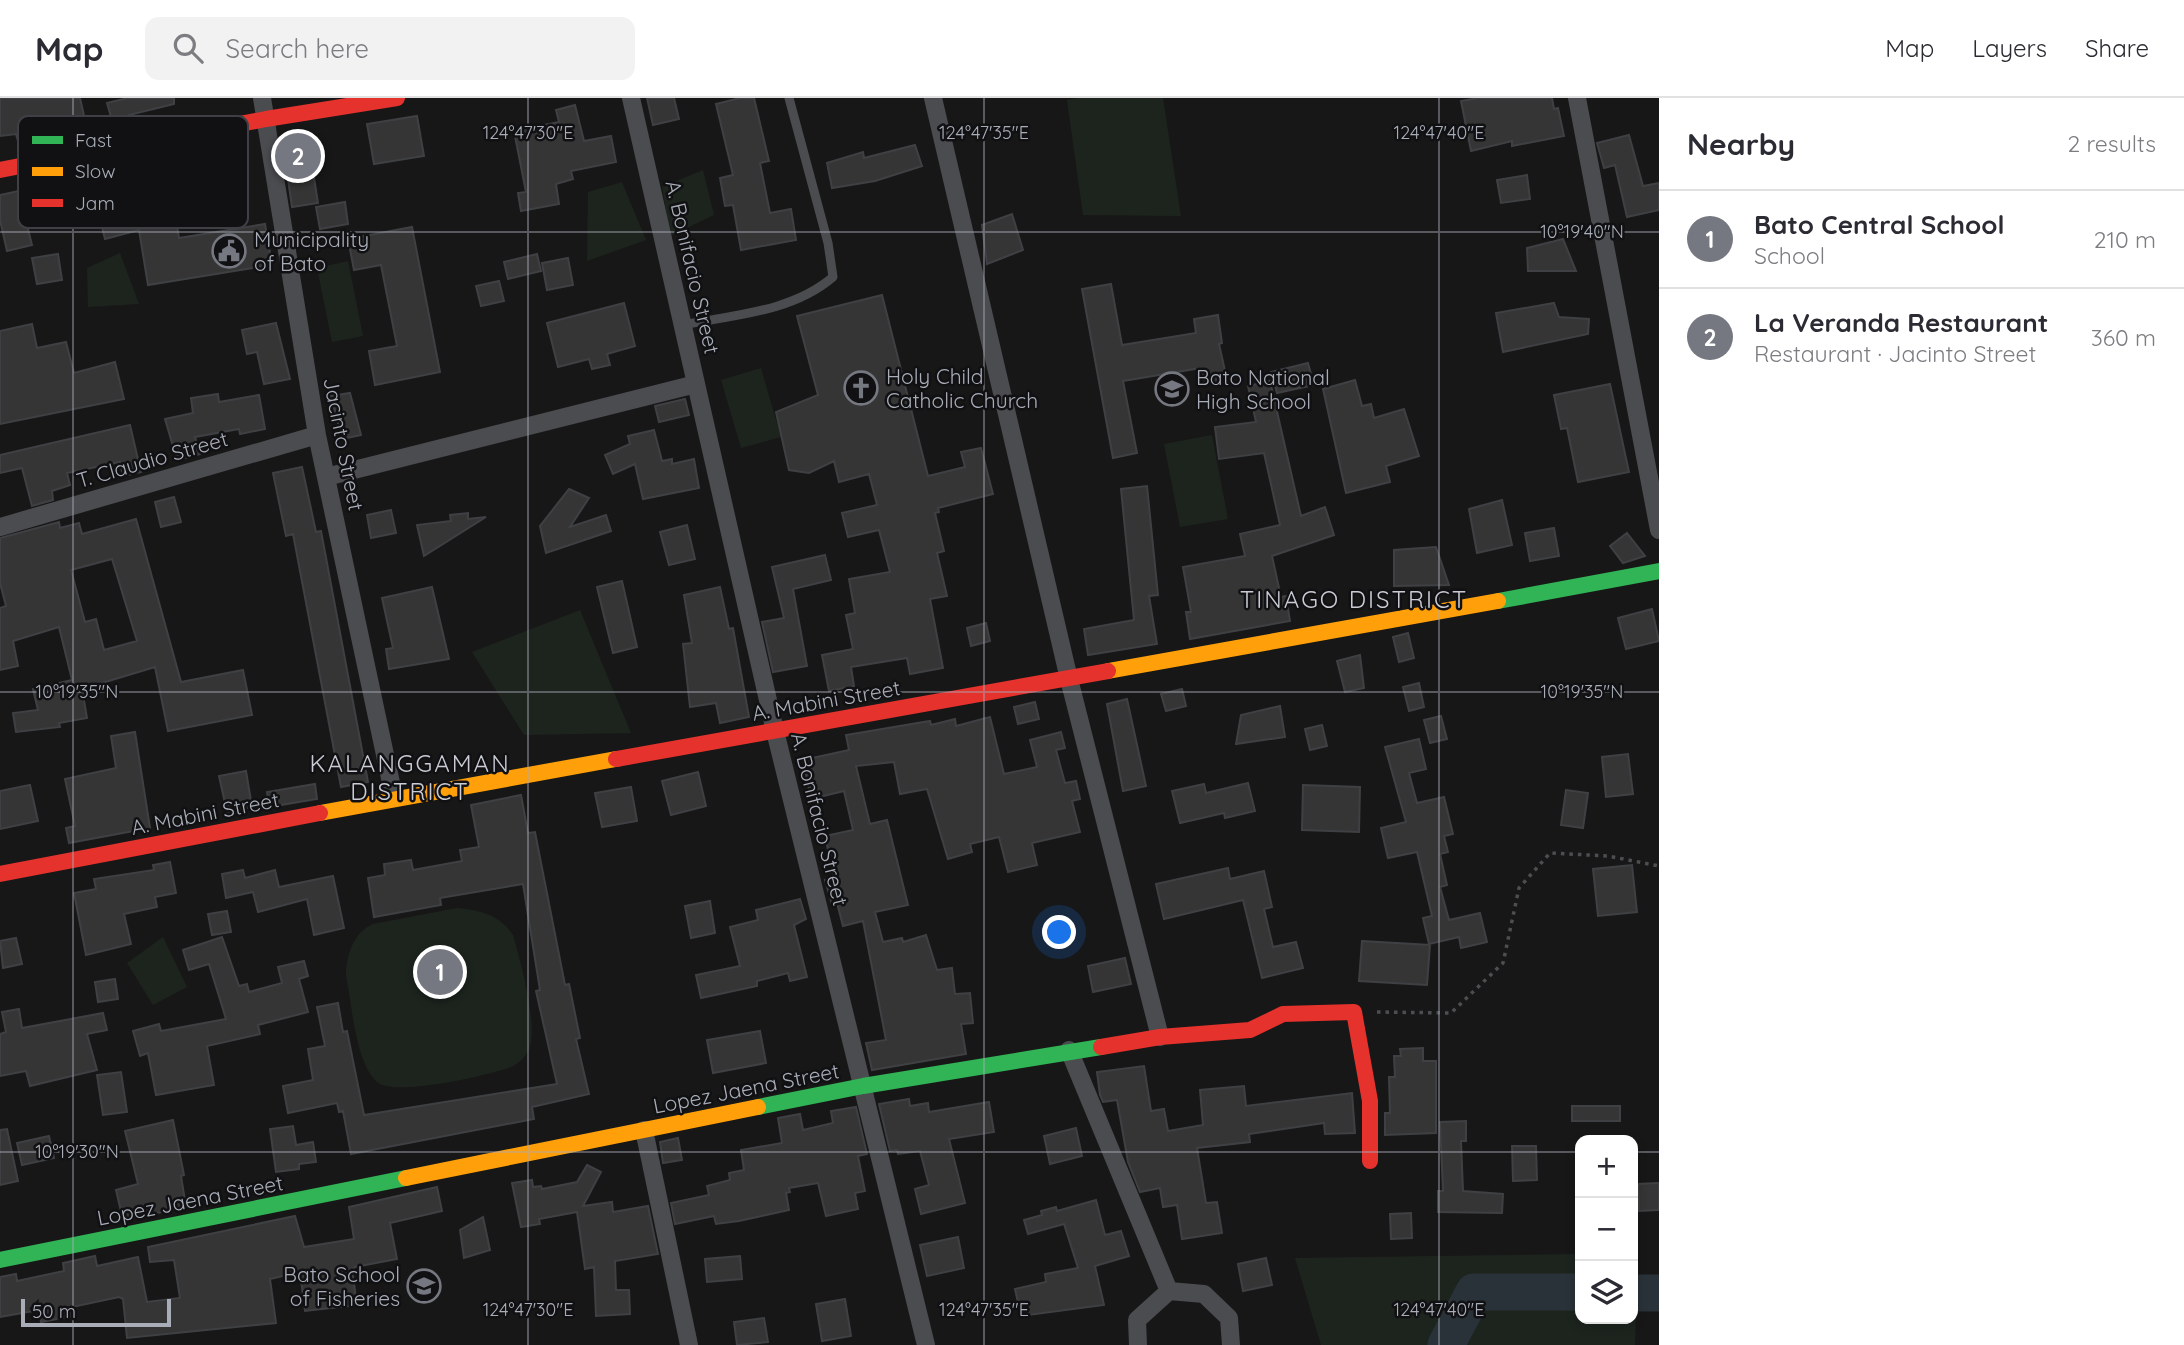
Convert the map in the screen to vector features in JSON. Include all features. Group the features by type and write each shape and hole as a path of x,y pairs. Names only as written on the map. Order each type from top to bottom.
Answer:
{"street":[{"name":"Jacinto Street","path":"262,98 317,435 394,797"},
{"path":"248,122 397,98"},
{"name":"A. Bonifacio Street","path":"631,98 775,731 926,1345"},
{"path":"933,98 1069,679 1160,1037"},
{"path":"1577,98 1659,530"},
{"path":"0,170 18,167"},
{"path":"326,477 696,384"},
{"name":"T. Claudio Street","path":"0,527 317,435"},
{"name":"A. Mabini Street","path":"0,874 394,797 1069,679 1659,571"},
{"path":"1354,1012 1370,1101 1370,1161"},
{"name":"Lopez Jaena Street","path":"0,1260 863,1086 1069,1050 1160,1037 1250,1030 1283,1014 1354,1012"},
{"path":"1069,1050 1169,1291"},
{"path":"644,1130 689,1345"},
{"path":"1138,1345 1137,1321 1169,1291 1204,1294 1229,1318 1230,1345"}],"lane":[{"path":"682,325 789,303 815,292 833,277 828,243 789,98"}],"path":[{"path":"1354,1012 1451,1013 1503,963 1519,888 1550,853 1608,856 1659,866"}],"shaded area":[{"path":"1163,98 1181,216 1083,215 1067,100"},
{"path":"703,170 714,215 670,236 662,187"},
{"path":"622,182 646,240 587,261 588,192"},
{"path":"120,253 139,304 88,307 87,268"},
{"path":"348,261 363,336 332,342 317,268"},
{"path":"761,368 781,437 741,448 721,380"},
{"path":"1212,435 1228,519 1180,527 1164,444"},
{"path":"580,610 631,733 524,735 472,652"},
{"path":"457,908 474,910 496,918 513,935 530,1011 532,1027 528,1051 514,1066 481,1076 440,1084 386,1086 377,1082 370,1073 359,1047 346,975 352,945 366,928 373,924"},
{"path":"163,937 187,987 153,1005 127,963"},
{"path":"1575,1254 1575,1324 1636,1324 1635,1345 1321,1345 1295,1258"}],"building":[{"path":"0,98 80,98 84,116 18,116 18,141 16,134 0,136"},
{"path":"128,98 174,98 174,104 129,116 111,116 107,103"},
{"path":"647,98 674,98 679,119 653,125"},
{"path":"740,98 754,98 769,161 760,163 770,213 791,209 796,240 741,250 733,205 725,206 720,178 733,175 716,104"},
{"path":"1478,98 1552,98 1554,109 1558,108 1564,136 1512,146 1512,141 1471,151 1461,101"},
{"path":"575,105 584,141 611,136 616,162 571,171 573,179 556,184 559,204 521,211 518,193 526,192 514,131 559,122 556,110"},
{"path":"417,116 424,156 374,164 367,124"},
{"path":"1629,135 1643,186 1659,183 1659,210 1627,217 1615,165 1604,168 1597,143"},
{"path":"308,140 318,203 292,207 283,144"},
{"path":"915,145 922,166 875,181 832,188 827,163 863,152 864,158"},
{"path":"1527,175 1530,199 1501,203 1497,180"},
{"path":"18,191 18,228 28,228 32,245 7,251 0,220 0,195"},
{"path":"345,202 348,224 320,229 316,207"},
{"path":"1012,214 1023,250 987,264 982,225"},
{"path":"265,224 272,265 148,285 139,230 105,239 102,228 177,228 179,238"},
{"path":"412,227 440,372 375,385 369,351 397,346 381,265 354,270 348,239"},
{"path":"1563,239 1576,271 1528,271 1527,248"},
{"path":"58,254 62,280 37,284 32,258"},
{"path":"537,254 541,271 508,279 504,262"},
{"path":"568,258 573,285 547,290 542,263"},
{"path":"499,281 504,301 481,306 476,286"},
{"path":"1111,284 1122,345 1196,333 1194,319 1218,315 1222,343 1219,344 1227,380 1205,385 1201,368 1123,381 1137,453 1113,458 1082,289"},
{"path":"882,295 928,476 965,467 961,452 981,448 993,494 938,508 939,512 935,513 944,551 937,553 947,596 930,599 943,668 910,674 907,658 851,667 854,686 829,691 822,655 853,649 846,615 855,613 849,579 890,572 879,530 848,537 842,513 877,505 869,474 839,482 834,461 809,473 789,470 776,412 818,395 797,316"},
{"path":"624,303 635,346 607,354 610,365 592,369 589,359 558,367 547,323"},
{"path":"1554,303 1559,317 1589,319 1588,334 1503,352 1496,313"},
{"path":"276,323 290,379 264,384 257,352 247,354 242,330"},
{"path":"32,324 37,348 66,342 74,373 115,362 124,399 0,424 0,331"},
{"path":"1308,363 1314,385 1277,393 1271,372"},
{"path":"1355,380 1362,406 1371,404 1374,418 1404,409 1419,456 1386,466 1390,482 1346,493 1323,389"},
{"path":"1270,381 1301,516 1325,507 1334,535 1272,556 1281,597 1286,596 1290,621 1190,639 1186,612 1191,612 1183,567 1245,556 1240,534 1280,525 1264,453 1219,459 1215,427 1256,422 1248,386"},
{"path":"1610,384 1629,472 1578,482 1567,428 1561,429 1554,395"},
{"path":"350,393 361,435 342,439 331,396"},
{"path":"218,394 219,402 259,395 265,429 240,434 239,429 195,437 200,454 177,460 165,419 193,413 191,398"},
{"path":"685,399 689,415 659,422 655,406"},
{"path":"130,425 141,472 123,476 120,462 67,473 70,485 52,491 53,500 32,506 22,468 0,473 0,455"},
{"path":"654,430 662,461 672,459 672,464 694,459 699,488 643,499 635,464 613,474 605,455 630,444 628,436"},
{"path":"302,467 316,532 321,531 368,782 341,787 293,534 286,536 273,473"},
{"path":"1147,486 1158,595 1149,596 1157,644 1088,655 1084,629 1134,620 1121,489"},
{"path":"569,489 589,498 570,527 606,515 611,531 546,553 540,526"},
{"path":"174,497 181,522 161,527 155,502"},
{"path":"1502,500 1512,545 1477,553 1469,509"},
{"path":"391,510 396,533 371,538 367,515"},
{"path":"468,513 468,519 486,517 424,556 417,525 451,521 450,515"},
{"path":"136,519 181,682 243,670 252,715 168,731 155,667 82,689 87,718 59,723 60,727 16,732 13,713 38,710 33,689 72,680 59,627 13,641 18,666 0,670 0,608 6,606 0,583 0,538 59,522 60,528 79,523 82,534","holes":["112,559 137,641 104,650 96,619 85,622 71,570"]},
{"path":"687,525 695,559 669,565 660,532"},
{"path":"1554,528 1559,556 1530,561 1525,533"},
{"path":"1627,533 1645,556 1623,563 1610,546"},
{"path":"1436,547 1449,585 1394,586 1394,550"},
{"path":"825,555 831,580 793,589 807,666 773,672 762,622 784,618 772,567"},
{"path":"622,581 637,647 613,653 597,587"},
{"path":"432,587 449,659 389,669 386,649 393,648 382,598"},
{"path":"720,587 729,629 733,628 749,717 720,723 716,703 690,707 683,644 692,643 684,595"},
{"path":"1652,609 1659,641 1626,649 1618,618"},
{"path":"986,623 990,641 971,646 967,628"},
{"path":"1408,633 1414,658 1399,662 1393,637"},
{"path":"1360,655 1364,688 1345,692 1337,661"},
{"path":"1419,683 1424,707 1409,711 1403,687"},
{"path":"1182,689 1186,706 1166,711 1161,694"},
{"path":"1127,699 1146,786 1123,791 1107,704"},
{"path":"1035,702 1039,719 1018,724 1014,707"},
{"path":"1280,706 1285,737 1236,744 1241,715"},
{"path":"1441,716 1447,739 1430,743 1424,720"},
{"path":"990,717 1004,774 1037,767 1030,740 1061,732 1065,748 1056,750 1065,783 1076,781 1080,799 1072,801 1080,832 1032,843 1037,865 1008,872 999,837 970,844 972,852 948,859 927,789 900,794 894,762 856,766 870,824 887,820 908,905 875,912 883,942 902,938 903,942 926,935 937,970 952,968 955,994 970,993 973,1023 961,1024 966,1054 872,1070 866,1043 886,1040 863,921 843,926 837,903 832,904 825,880 834,877 825,836 853,830 844,791 811,799 803,760 849,750 846,735 930,721 931,725 955,719 956,726"},
{"path":"1322,725 1327,746 1310,750 1305,729"},
{"path":"135,732 150,828 69,843 66,828 75,826 65,779 116,768 111,736"},
{"path":"1419,739 1426,769 1409,773 1417,803 1444,797 1453,834 1444,836 1448,852 1440,854 1447,885 1440,887 1449,920 1480,913 1487,942 1461,948 1459,937 1429,944 1423,918 1432,916 1417,852 1388,858 1381,828 1406,822 1385,747"},
{"path":"1628,754 1633,794 1606,797 1602,757"},
{"path":"246,771 252,807 227,812 219,776"},
{"path":"698,772 706,806 671,815 662,781"},
{"path":"1248,783 1255,811 1225,818 1224,813 1180,823 1172,791 1204,784 1206,793"},
{"path":"315,784 317,799 269,807 267,792"},
{"path":"30,785 38,821 0,829 0,791"},
{"path":"1303,785 1360,787 1359,832 1302,830"},
{"path":"631,787 637,821 602,827 595,793"},
{"path":"1566,790 1588,793 1583,828 1561,825"},
{"path":"521,795 528,833 535,832 565,985 569,984 580,1038 576,1039 589,1094 532,1107 534,1119 351,1154 343,1111 339,1112 337,1103 288,1113 283,1086 313,1080 308,1049 325,1046 317,1007 338,1003 343,1032 347,1031 364,1115 557,1084 536,991 540,990 523,884 440,898 441,905 374,917 368,878 385,875 384,864 411,860 413,870 462,861 460,850 479,847 471,805"},
{"path":"170,862 176,893 155,897 157,907 124,914 131,944 86,955 74,893 96,889 94,879 154,870 153,865"},
{"path":"1632,865 1637,912 1598,916 1593,869"},
{"path":"1228,868 1230,879 1264,871 1272,907 1264,909 1273,947 1296,942 1303,968 1262,978 1243,900 1164,919 1156,884"},
{"path":"243,870 245,878 275,870 279,887 333,876 344,928 314,935 307,899 258,912 253,892 226,898 222,874"},
{"path":"800,899 806,919 794,925 807,977 790,981 788,973 757,981 757,986 701,998 696,975 740,966 730,927 758,920 756,910"},
{"path":"710,901 715,933 691,938 685,906"},
{"path":"227,911 231,932 212,935 208,914"},
{"path":"222,937 239,986 247,984 249,992 282,983 278,967 304,961 308,976 299,979 308,1012 258,1025 260,1034 207,1046 214,1085 156,1095 148,1053 140,1056 133,1031 159,1024 161,1031 226,1019 209,964 189,970 183,950"},
{"path":"16,938 22,964 3,968 0,941"},
{"path":"1362,941 1430,945 1427,985 1359,981"},
{"path":"1125,958 1131,984 1093,992 1088,966"},
{"path":"115,979 118,999 98,1002 95,982"},
{"path":"19,1009 22,1028 103,1013 107,1030 87,1034 97,1070 30,1086 26,1071 0,1076 0,1034 6,1032 2,1012"},
{"path":"760,1031 766,1063 713,1073 707,1040"},
{"path":"1423,1048 1423,1061 1436,1061 1436,1133 1385,1135 1385,1113 1390,1113 1389,1077 1395,1077 1394,1056 1401,1056 1400,1049"},
{"path":"1144,1066 1151,1111 1164,1109 1168,1131 1203,1125 1200,1090 1244,1086 1246,1106 1352,1093 1355,1133 1325,1134 1324,1123 1249,1134 1250,1142 1197,1148 1206,1203 1217,1202 1222,1233 1182,1239 1177,1205 1163,1207 1160,1188 1140,1192 1128,1162 1117,1100 1103,1102 1100,1095 1097,1072"},
{"path":"121,1072 127,1112 103,1115 97,1075"},
{"path":"909,1099 910,1106 928,1103 929,1112 989,1102 994,1132 949,1139 965,1203 921,1214 915,1189 929,1185 920,1151 898,1154 897,1150 890,1151 879,1104"},
{"path":"1572,1106 1620,1106 1620,1121 1572,1121"},
{"path":"856,1107 867,1154 858,1156 865,1191 855,1193 858,1209 826,1216 818,1183 789,1188 790,1192 786,1193 789,1210 716,1224 714,1216 675,1224 671,1203 709,1195 707,1186 730,1180 729,1173 744,1170 741,1150 782,1143 778,1118 800,1114 803,1130 833,1123 831,1111"},
{"path":"173,1120 184,1175 181,1176 186,1207 123,1220 116,1190 138,1184 125,1131"},
{"path":"1466,1121 1466,1141 1461,1141 1463,1191 1503,1194 1502,1213 1438,1212 1438,1191 1443,1191 1440,1122"},
{"path":"293,1126 296,1145 313,1142 316,1162 299,1164 299,1169 276,1172 270,1129"},
{"path":"1076,1128 1082,1156 1050,1164 1044,1136"},
{"path":"7,1129 18,1181 0,1185 0,1130"},
{"path":"49,1136 54,1158 22,1165 17,1143"},
{"path":"678,1138 682,1160 663,1163 660,1142"},
{"path":"1512,1146 1536,1146 1537,1180 1513,1181"},
{"path":"587,1165 601,1172 583,1206 612,1202 613,1212 648,1206 658,1254 615,1261 616,1290 629,1290 630,1314 596,1316 594,1267 585,1269 577,1212 539,1219 540,1224 521,1227 512,1183 532,1180 533,1187 541,1186 542,1189 577,1182"},
{"path":"1659,1183 1659,1210 1639,1211 1638,1184"},
{"path":"437,1187 442,1211 390,1223 397,1259 355,1267 352,1270 357,1305 305,1311 300,1272 270,1279 276,1323 127,1338 123,1299 119,1297 72,1307 73,1316 41,1322 39,1310 0,1317 0,1277 16,1274 17,1281 64,1271 63,1263 95,1256 97,1266 138,1257 147,1302 180,1298 174,1260 150,1262 148,1247 295,1216 304,1247 354,1239 349,1207"},
{"path":"1096,1200 1105,1235 1121,1231 1129,1256 1095,1266 1104,1305 1021,1316 1015,1289 1046,1282 1045,1274 1078,1268 1064,1224 1028,1234 1024,1220 1042,1215 1041,1211 1056,1207 1057,1211"},
{"path":"1411,1213 1412,1238 1391,1239 1390,1214"},
{"path":"483,1217 490,1250 464,1258 460,1230"},
{"path":"958,1237 964,1268 927,1276 920,1245"},
{"path":"740,1256 742,1279 707,1282 705,1259"},
{"path":"1266,1258 1272,1285 1243,1291 1238,1264"},
{"path":"845,1299 851,1336 822,1341 816,1304"},
{"path":"764,1318 768,1342 737,1345 734,1322"}],"waterway":[{"path":"1446,1345 1474,1292 1575,1292"},
{"path":"1638,1293 1659,1293"}],"traffic: fast":[{"path":"1498,601 1659,571"},
{"path":"758,1107 863,1086 1101,1047"},
{"path":"0,1260 406,1178"}],"traffic: slow":[{"path":"1108,671 1498,601"},
{"path":"320,813 616,759"},
{"path":"406,1178 758,1107"}],"traffic: jam":[{"path":"248,122 397,98"},
{"path":"0,170 18,167"},
{"path":"616,759 1108,671"},
{"path":"0,874 320,813"},
{"path":"1101,1047 1160,1037 1250,1030 1283,1014 1354,1012 1370,1101 1370,1161"}],"place":[{"name":"La Veranda Restaurant","path":"298,156"},
{"name":"Municipality of Bato","path":"229,251"},
{"name":"Holy Child Catholic Church","path":"861,388"},
{"name":"Bato National High School","path":"1172,389"},
{"name":"Bato Central School","path":"440,972"},
{"name":"Bato School of Fisheries","path":"424,1286"}],"district":[{"name":"TINAGO DISTRICT","path":"1354,599"},
{"name":"KALANGGAMAN DISTRICT","path":"410,777"}]}
